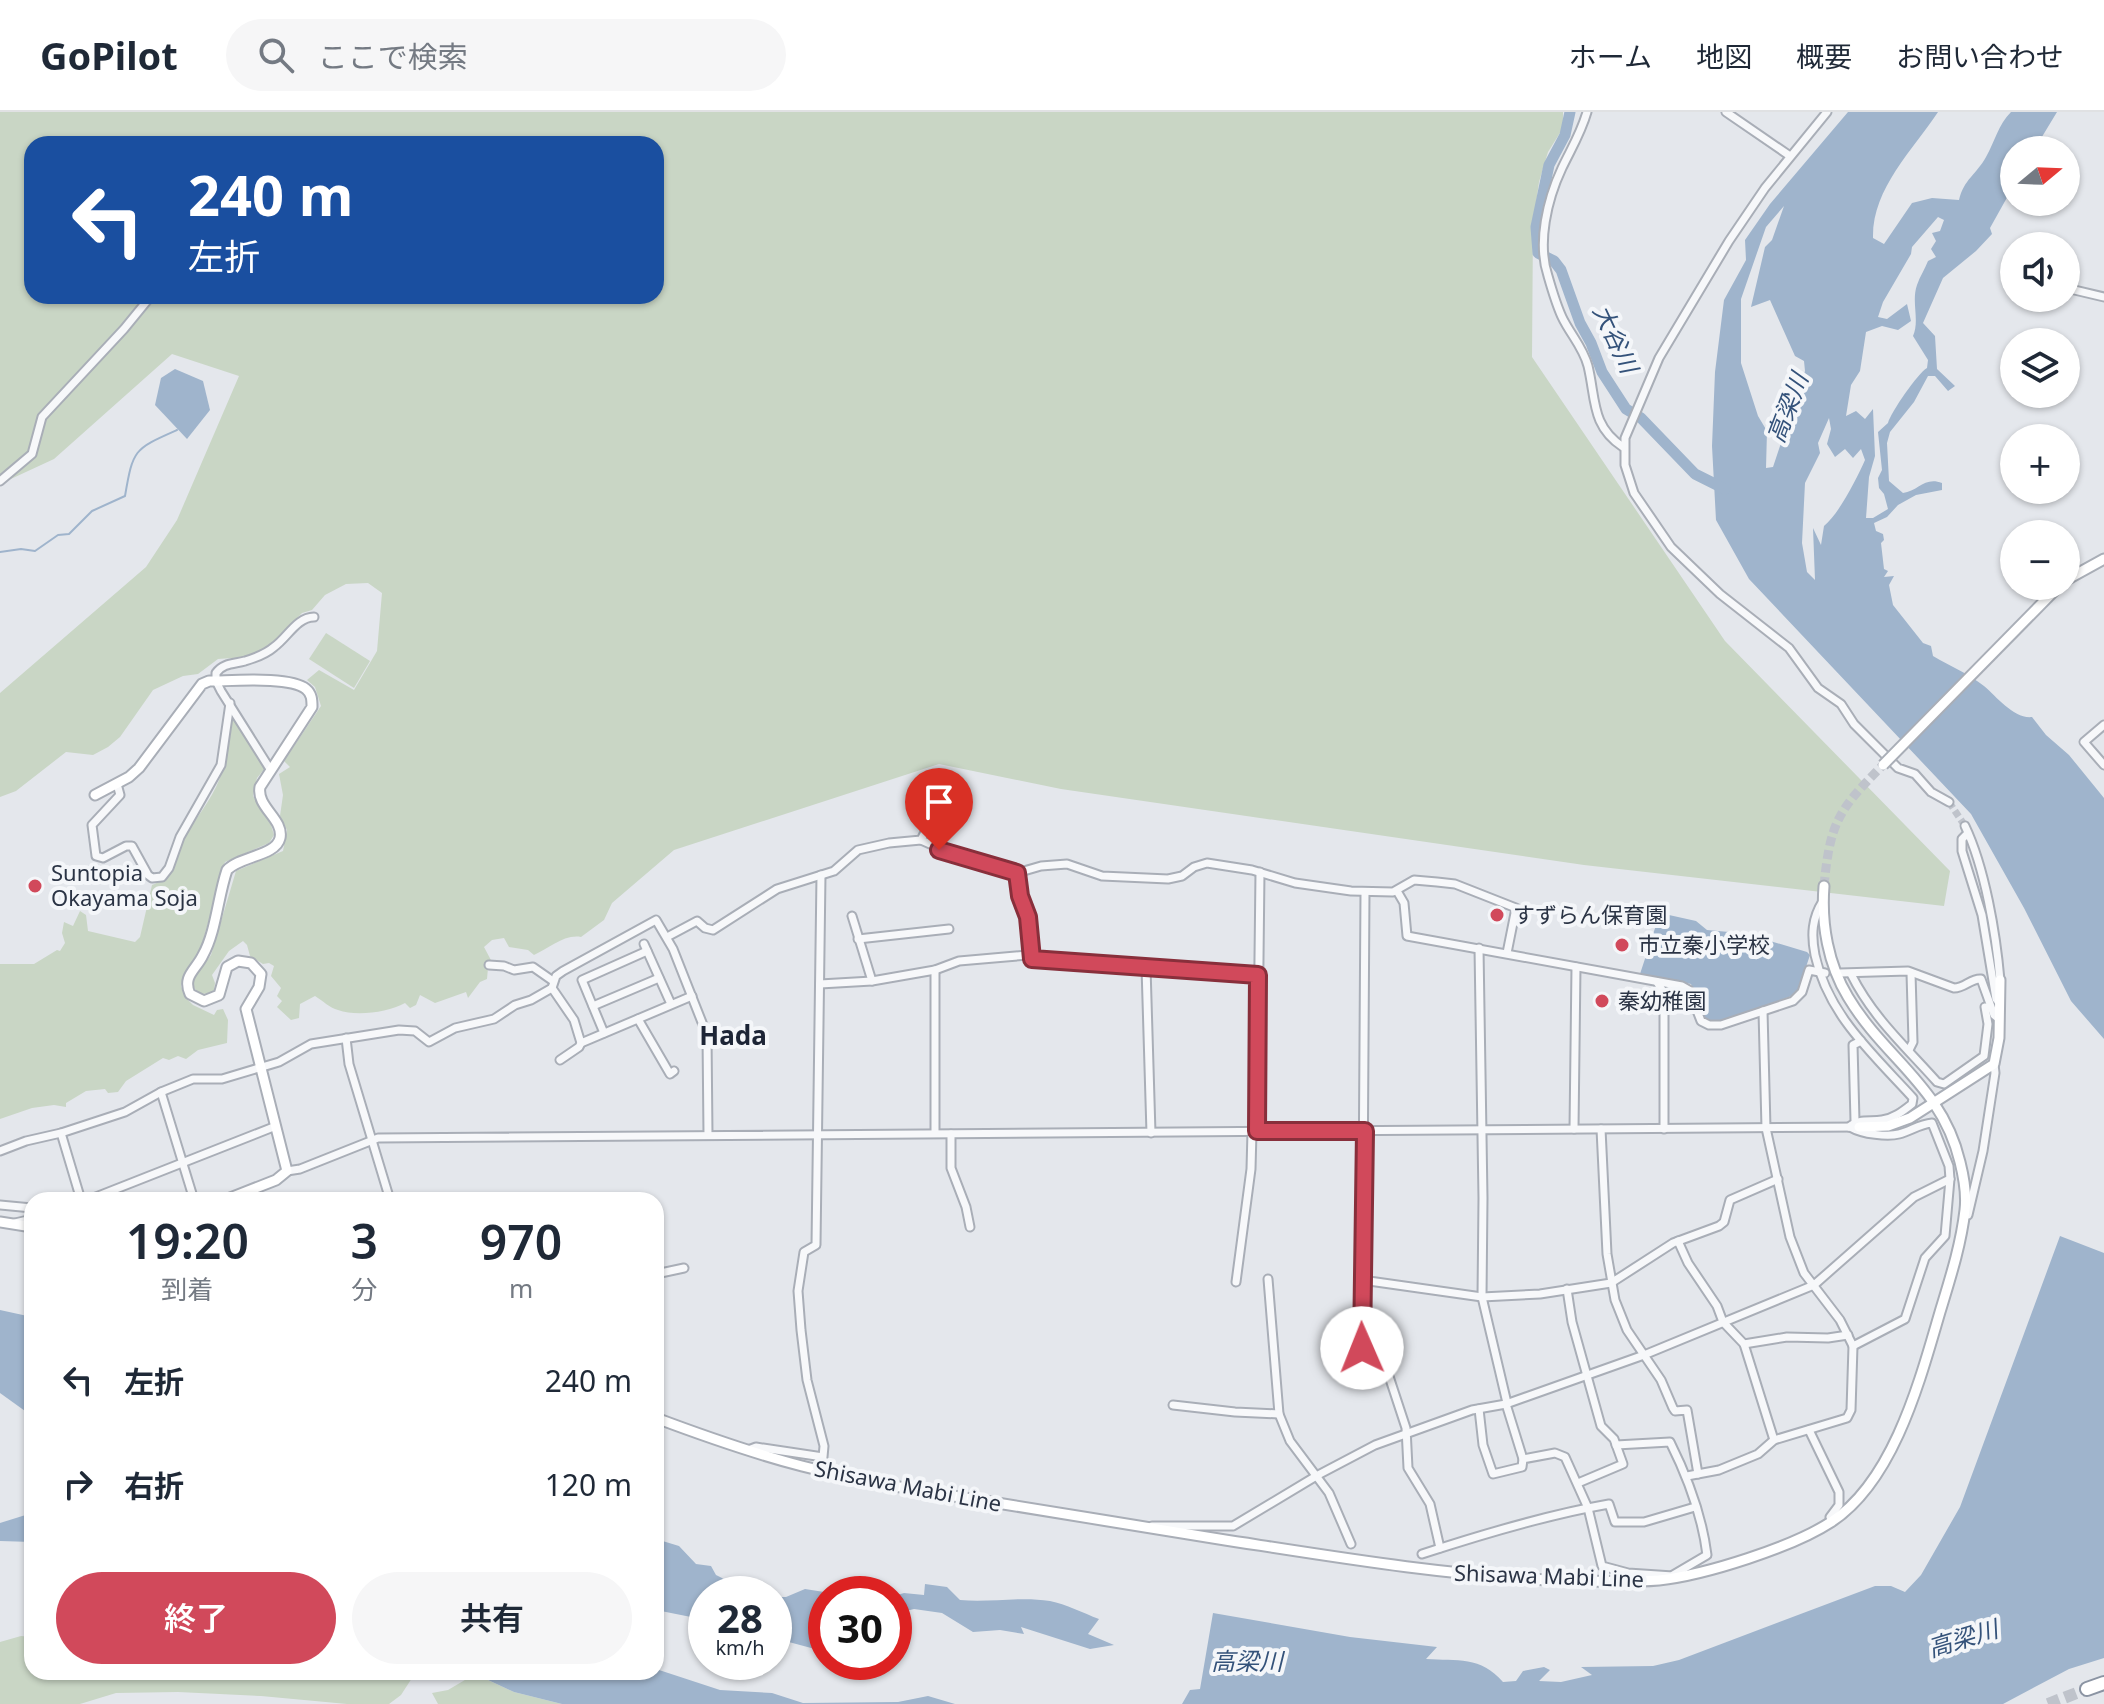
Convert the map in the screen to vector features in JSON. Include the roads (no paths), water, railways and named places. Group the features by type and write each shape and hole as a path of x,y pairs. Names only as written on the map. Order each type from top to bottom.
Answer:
{"highway":[{"path":"2087,1689 2104,1683"}],"main road":[{"path":"2080,572 2104,559"},
{"path":"1883,765 2045,600"},
{"path":"95,795 139,768 202,684 216,681 290,684 309,692 312,707 258,792 260,800 279,827 280,839 271,849 238,861 227,870 203,956 187,982 194,998 209,1001 219,995 227,967 231,964 245,961 257,967 261,980 246,1009 287,1171 276,1180 245,1192"},
{"name":"Shisawa Mabi Line","path":"664,1421 747,1450 879,1483 1462,1574 1616,1582 1673,1576 1785,1545 1832,1522 1861,1497 1880,1469 1911,1401 1960,1241 1966,1201 1964,1178 1951,1133 1935,1103 1861,1017 1840,982 1827,943 1824,886"},
{"path":"1854,1125 1900,1123 1994,1064 2000,980"},
{"path":"0,1222 24,1226"}],"street":[{"path":"1587,112 1578,141 1553,192 1542,253 1562,319 1582,349 1588,365 1600,425 1609,437 1623,447"},
{"path":"1726,112 1790,156"},
{"path":"1827,112 1790,156 1729,241 1659,358 1623,447 1634,493 1671,547 1720,594 1789,648 1818,688 1841,704 1854,724 1898,768 1915,774 1931,792 1949,802"},
{"path":"2080,291 2104,297"},
{"path":"0,481 32,454 42,417 144,304"},
{"path":"270,769 216,681 219,668 268,652 307,617 314,617"},
{"path":"117,784 120,795 92,825 96,856 103,858 132,846 148,875 152,878 162,877 169,868 180,837 221,765 230,703"},
{"path":"2104,725 2084,742 2104,765"},
{"path":"921,840 925,832 939,824"},
{"path":"2000,980 1988,904 1972,840 1966,831 1962,851 1982,915 1996,999 2000,1005"},
{"path":"667,937 697,921 713,930 777,889 840,867 858,850 921,840 964,859 1017,873 1041,866 1067,864 1102,876 1168,879 1182,876 1194,867 1207,863 1260,872 1308,885 1365,892 1397,891 1414,880 1455,884 1516,908 1507,953"},
{"path":"1236,1282 1254,1131 1260,872"},
{"path":"1017,873 1020,896 1028,917 1032,959 1258,975"},
{"path":"747,1450 756,1447 823,1457 824,1446 805,1369 798,1291 804,1252 816,1245 821,875"},
{"path":"1397,891 1404,903 1407,936 1689,990 1701,1021 1709,1025 1721,1025 1793,1001 1802,992 1809,970 1822,973"},
{"path":"1365,892 1362,1348 1382,1355 1406,1433 1408,1468 1430,1504 1440,1548"},
{"path":"287,1171 300,1169 371,1140 1766,1128 1854,1125 1896,1116 1912,1104 1913,1098 1842,1020 1826,993 1813,943 1813,923 1823,901"},
{"path":"852,916 872,981"},
{"path":"0,1151 125,1112 193,1079 222,1079 260,1068 290,1057 311,1044 407,1030 415,1031 429,1042 455,1028 494,1019 515,1005 531,1000 553,984 563,971 656,920 667,937 692,996 709,1046 708,1135"},
{"path":"858,939 949,929"},
{"path":"604,1033 582,980 646,948 671,1004"},
{"path":"1479,948 1482,1297 1506,1403 1523,1459 1522,1467 1493,1474 1483,1445 1479,1409"},
{"path":"820,984 872,981 935,970 959,961 1032,955"},
{"path":"489,965 514,970 533,967 553,984 574,1020 581,1043"},
{"path":"1146,967 1151,1133"},
{"path":"1574,1129 1576,967"},
{"path":"935,970 935,1133"},
{"path":"1840,973 1891,970 1911,973 1954,988 1961,988 1974,978 1981,979 1994,1015 1999,1019"},
{"path":"1909,1050 1913,1042 1911,973"},
{"path":"1851,974 1881,1023 1937,1082 1944,1084 1984,1056 1988,1024 1985,1007"},
{"path":"593,1006 659,978"},
{"path":"1657,982 1664,993 1664,1129"},
{"path":"560,1060 581,1043 692,996"},
{"path":"1687,1476 1719,1470 1758,1454 1774,1440 1843,1420 1850,1415 1853,1346 1804,1273 1790,1237 1766,1128 1763,1011"},
{"path":"638,1019 670,1074 674,1071"},
{"path":"346,1038 349,1064 387,1192"},
{"path":"1853,1346 1905,1319 1925,1258 1945,1236 1950,1179 1945,1152 1932,1123 1896,1135 1859,1132 1854,1125 1853,1045 1861,1041"},
{"path":"1960,1241 1983,1151 1994,1064"},
{"path":"161,1092 191,1192"},
{"path":"108,1192 276,1126"},
{"path":"1601,1129 1611,1283 1627,1330 1661,1380 1673,1408 1689,1413 1698,1474"},
{"path":"61,1133 79,1192"},
{"path":"951,1134 951,1168 970,1227"},
{"path":"1362,1280 1482,1297 1514,1297 1611,1283 1678,1241 1719,1226 1724,1222 1730,1200 1778,1179"},
{"path":"1146,1527 1233,1526 1375,1445 1644,1355 1814,1285 1914,1197 1950,1179"},
{"path":"0,1205 24,1207"},
{"path":"14,1224 24,1221"},
{"path":"1678,1241 1688,1263 1717,1306 1723,1322 1744,1344 1774,1440"},
{"path":"664,1272 684,1268"},
{"path":"1268,1279 1279,1414 1290,1441 1318,1475 1339,1512 1351,1544"},
{"path":"1567,1289 1572,1322 1601,1426 1616,1445 1623,1464 1578,1483"},
{"path":"1744,1344 1787,1337 1848,1335"},
{"path":"1173,1405 1279,1414"},
{"path":"1809,1430 1839,1492 1839,1505 1830,1517 1832,1522"},
{"path":"1523,1459 1558,1453 1565,1457 1588,1508 1602,1566 1628,1573 1673,1576 1707,1555 1687,1476 1670,1442 1616,1445"},
{"path":"1422,1554 1528,1522 1609,1504 1615,1522 1644,1522 1695,1507"}],"water":[{"path":"1848,112 1938,112 1895,171 1879,203 1873,238 1884,244 1912,203 1932,198 1959,200 2011,112 2057,112 2042,136 2000,136 2000,210 1990,228 1992,234 1943,278 1923,323 1935,336 1937,369 1955,386 1948,391 1935,376 1928,376 1914,402 1890,432 1887,443 1889,481 1903,493 1931,481 1942,483 1942,490 1916,495 1874,523 1876,531 1883,534 1884,569 1888,571 1884,577 1894,576 1889,585 1893,605 1923,643 1931,646 1933,656 1978,682 2012,711 2032,717 2046,735 2069,755 2104,798 2104,1039 2071,1001 2024,908 1971,814 1749,579 1716,520 1712,446 1715,372 1724,300 1746,260 1745,240 1770,204","holes":["1784,206 1772,240 1765,247 1751,307 1770,300 1795,356 1804,361 1805,371 1773,467 1766,468 1767,431 1758,416 1741,363 1741,299 1766,227","1938,217 1944,220 1940,231 1932,233 1936,241 1931,249 1936,257 1928,261 1915,291 1916,324 1913,336 1928,360 1927,368 1905,393 1888,423 1878,432 1882,470 1878,478 1879,488 1888,509 1873,518 1866,518 1869,477 1875,456 1873,409 1865,419 1856,411 1846,416 1851,385 1860,371 1866,332 1882,326 1898,330 1911,321 1907,304 1887,319 1878,317 1912,247","1829,418 1831,429 1827,444 1835,457 1845,449 1853,458 1861,449 1865,460 1841,505 1824,526 1821,545 1813,528 1815,580 1807,572 1802,543 1805,483 1820,453 1818,443"]},
{"path":"175,369 203,381 210,410 187,439 155,405 161,378"},
{"path":"1660,913 1696,921 1707,930 1729,932 1743,939 1760,938 1807,952 1810,955 1797,994 1720,1022 1704,1020 1691,984 1640,974"},
{"name":"高梁川","path":"2060,1236 2104,1253 2104,1658 2069,1669 2003,1704 1182,1704 1190,1690 1200,1689 1213,1613 1350,1637 1437,1647 1426,1659 1477,1664 1503,1682 1516,1681 1523,1671 1544,1667 1550,1670 1539,1681 1561,1682 1592,1675 1581,1667 1653,1666 1679,1660 1875,1586 1891,1586 1905,1592 1921,1575 1960,1507"},
{"path":"0,1310 24,1315 24,1410 0,1393"},
{"path":"24,1516 24,1542 0,1541 0,1523"},
{"path":"664,1541 679,1546 696,1564 711,1566 716,1575 688,1576 688,1616 664,1612"},
{"path":"925,1584 947,1587 960,1600 1028,1599 1062,1604 1099,1619 1088,1634 1114,1645 1090,1649 1021,1627 1024,1634 1000,1630 973,1632 942,1613 912,1610 912,1594 924,1595"},
{"path":"808,1589 808,1647 792,1643 792,1594"},
{"path":"664,1672 720,1690 772,1693 803,1703 898,1702 928,1696 955,1704 562,1704 514,1692 488,1680 664,1680"}],"waterway":[{"name":"大谷川","path":"1570,112 1565,135 1549,165 1536,227 1538,253 1554,261 1561,270 1602,372 1626,409 1641,418 1695,474 1725,489"},
{"path":"0,552 35,551 58,535 69,534 92,511 125,496 130,469 138,452 177,430"}],"tunnel":[{"path":"1824,886 1829,847 1839,819 1846,806 1883,765"},
{"path":"1949,802 1965,826"},
{"path":"2048,1704 2087,1689"}],"place":[{"name":"Suntopia Okayama Soja","path":"35,886"},
{"name":"すずらん保育園","path":"1497,915"},
{"name":"市立秦小学校","path":"1622,945"},
{"name":"秦幼稚園","path":"1602,1001"}],"district":[{"name":"Hada","path":"733,1036"}]}
